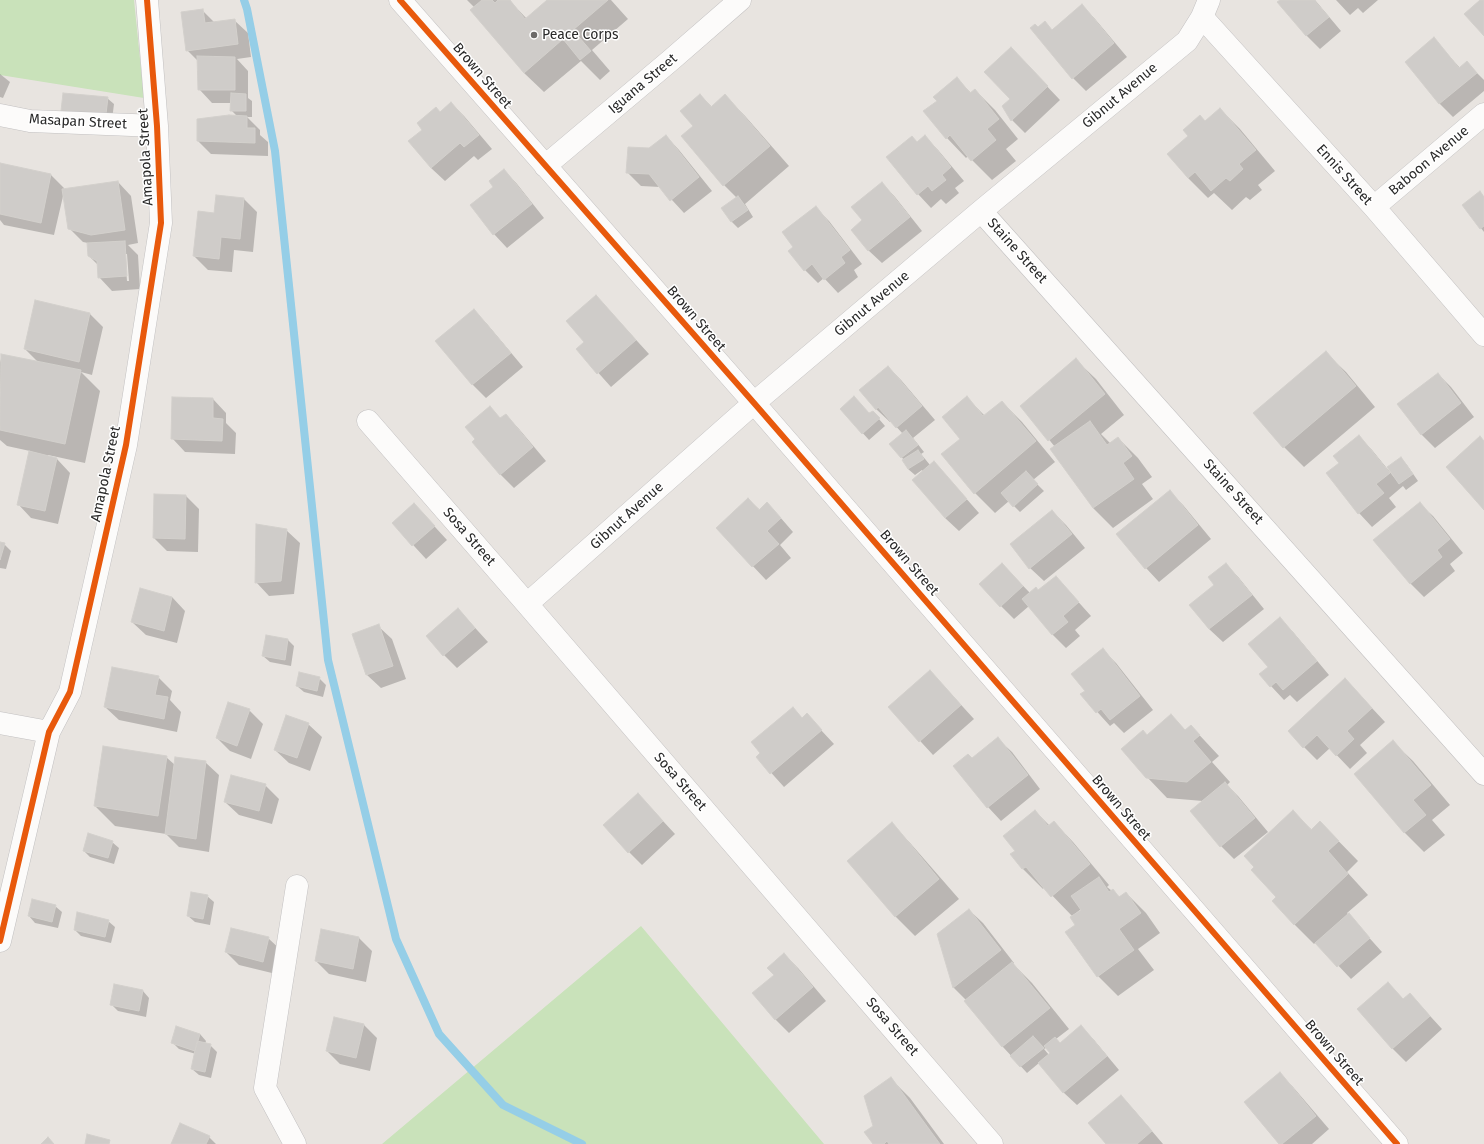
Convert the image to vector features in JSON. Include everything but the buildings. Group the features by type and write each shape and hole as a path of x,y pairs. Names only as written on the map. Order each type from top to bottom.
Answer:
{"street":[{"name":"Amapola Street","path":"0,941 49,732 70,692 126,445 161,223 157,126 147,0"},
{"name":"Brown Street","path":"400,0 754,403 1397,1144"},
{"name":"Iguana Street","path":"545,166 740,0"},
{"name":"Ennis Street","path":"1206,8 1484,336"},
{"name":"Gibnut Avenue","path":"528,604 754,403 981,211 1187,40 1206,8"},
{"name":"Baboon Avenue","path":"1374,207 1484,114"},
{"name":"Masapan Street","path":"0,115 30,121 157,126"},
{"name":"Staine Street","path":"981,211 1484,774"},
{"name":"Sosa Street","path":"368,421 528,604 992,1144"},
{"path":"0,723 49,732"},
{"path":"295,1144 265,1088 297,886"}],"green space":[{"path":"0,0 134,0 144,98 0,75"},
{"path":"641,926 824,1144 382,1144"}],"waterway":[{"path":"244,0 275,151 328,660 396,939 439,1034 503,1105 582,1144"}],"cycle path":[{"path":"0,941 49,732 70,692 126,445 161,223 157,126 147,0"},
{"path":"400,0 754,403 1397,1144"}],"place":[{"name":"Peace Corps","path":"534,35"}]}
